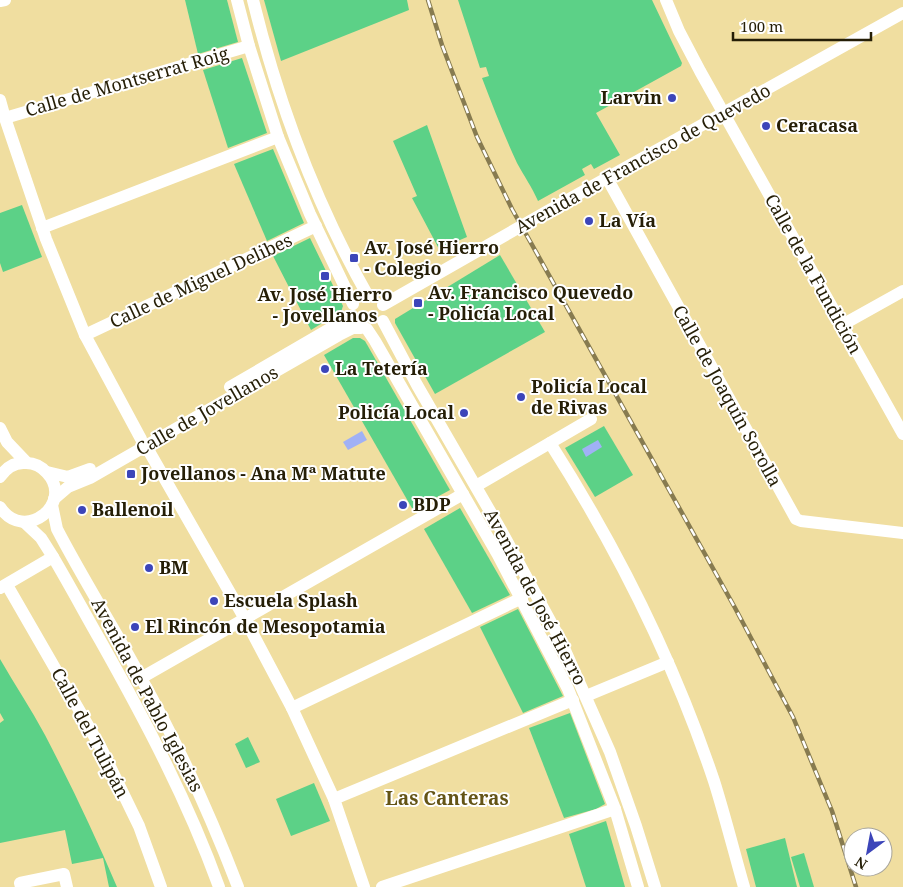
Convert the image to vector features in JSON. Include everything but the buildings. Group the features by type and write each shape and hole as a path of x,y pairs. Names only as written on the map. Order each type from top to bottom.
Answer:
{"street":[{"path":"0,1 5,0"},
{"path":"237,0 249,46 278,137 353,310 354,321 364,329 375,328 383,321 383,305 378,299 368,296 360,298 353,310"},
{"path":"253,0 263,41 298,144 331,222 368,296"},
{"name":"Calle de la Fundición","path":"666,0 679,31 724,114 903,434"},
{"name":"Avenida de Francisco de Quevedo","path":"383,305 903,13"},
{"name":"Calle de Montserrat Roig","path":"4,118 249,46"},
{"path":"0,100 4,118 42,228 85,335 143,442 245,619 292,708 334,799 364,887"},
{"path":"42,228 278,137"},
{"name":"Calle de Joaquín Sorolla","path":"607,178 796,519 802,522 903,532"},
{"name":"Calle de Miguel Delibes","path":"85,335 316,226"},
{"path":"842,325 903,291"},
{"name":"Calle de Jovellanos","path":"19,521 42,516 68,488 90,478 143,442 353,310"},
{"name":"Avenida de José Hierro","path":"383,321 544,607 610,752 655,887"},
{"name":"Calle de Jovellanos","path":"27,463 34,464 47,472 68,477 87,471 351,329 364,329"},
{"name":"Avenida de José Hierro","path":"364,329 376,341 522,598 573,700 615,810 638,887"},
{"path":"476,486 591,419"},
{"path":"0,428 7,442 27,463"},
{"path":"550,443 593,512 668,662 714,781 744,887"},
{"path":"0,477 9,468 19,463 27,463"},
{"name":"Avenida de Pablo Iglesias","path":"47,472 53,482 54,518 61,536 142,678 196,787 238,887"},
{"path":"142,678 463,494"},
{"name":"Avenida de Pablo Iglesias","path":"0,507 41,538 53,557 156,742 200,836 219,887"},
{"path":"0,521 19,521"},
{"path":"3,586 53,557"},
{"name":"Calle del Tulipán","path":"3,586 101,748 139,826 161,887"},
{"path":"292,708 522,598"},
{"path":"586,696 668,662"},
{"path":"334,799 573,700"},
{"path":"382,887 615,810"},
{"path":"21,887 20,882 64,874 67,887"}],"green space":[{"path":"185,0 227,0 238,42 198,54"},
{"path":"264,0 407,0 409,10 281,61"},
{"path":"458,0 652,0 682,63 681,66 596,113 620,155 594,169 591,164 582,169 585,175 538,201 517,163 494,110 482,78 489,76 486,67 480,68"},
{"path":"242,58 267,133 228,148 203,70"},
{"path":"427,125 467,237 439,249 412,198 417,196 393,141"},
{"path":"273,149 304,223 267,241 234,164"},
{"path":"22,205 42,257 3,272 0,263 0,213"},
{"path":"310,238 343,306 341,312 311,330 273,256"},
{"path":"500,255 545,332 435,394 395,323 395,319"},
{"path":"353,338 360,338 365,341 450,490 413,510 324,355"},
{"path":"604,426 633,475 595,497 565,448"},
{"path":"460,508 510,595 472,613 424,529"},
{"path":"518,609 563,696 523,713 480,627"},
{"path":"0,659 55,754 117,887 109,887 103,858 72,864 65,830 0,843 0,723 4,720 0,713"},
{"path":"570,713 605,804 596,809 564,818 529,728"},
{"path":"248,737 260,762 246,768 235,744"},
{"path":"314,783 330,821 291,836 276,799"},
{"path":"606,821 625,887 586,887 569,834"},
{"path":"785,838 797,887 756,887 746,849"},
{"path":"804,853 814,887 800,887 791,857"}],"water":[{"path":"362,431 367,440 348,450 343,442"},
{"path":"598,440 602,447 586,457 582,449"}],"railway":[{"path":"428,0 442,45 477,137 512,209 734,606 793,717 832,811 856,887"}],"place":[{"name":"Larvin","path":"672,98"},
{"name":"Ceracasa","path":"766,126"},
{"name":"La Vía","path":"589,221"},
{"name":"Av. José Hierro - Colegio","path":"354,258"},
{"name":"Av. José Hierro - Jovellanos","path":"325,276"},
{"name":"Av. Francisco Quevedo - Policía Local","path":"418,303"},
{"name":"La Tetería","path":"325,369"},
{"name":"Policía Local de Rivas","path":"521,397"},
{"name":"Policía Local","path":"464,413"},
{"name":"Jovellanos - Ana Mª Matute","path":"131,474"},
{"name":"BDP","path":"403,505"},
{"name":"Ballenoil","path":"82,510"},
{"name":"BM","path":"149,568"},
{"name":"Escuela Splash","path":"214,601"},
{"name":"El Rincón de Mesopotamia","path":"135,627"}],"district":[{"name":"Las Canteras","path":"447,798"}]}
